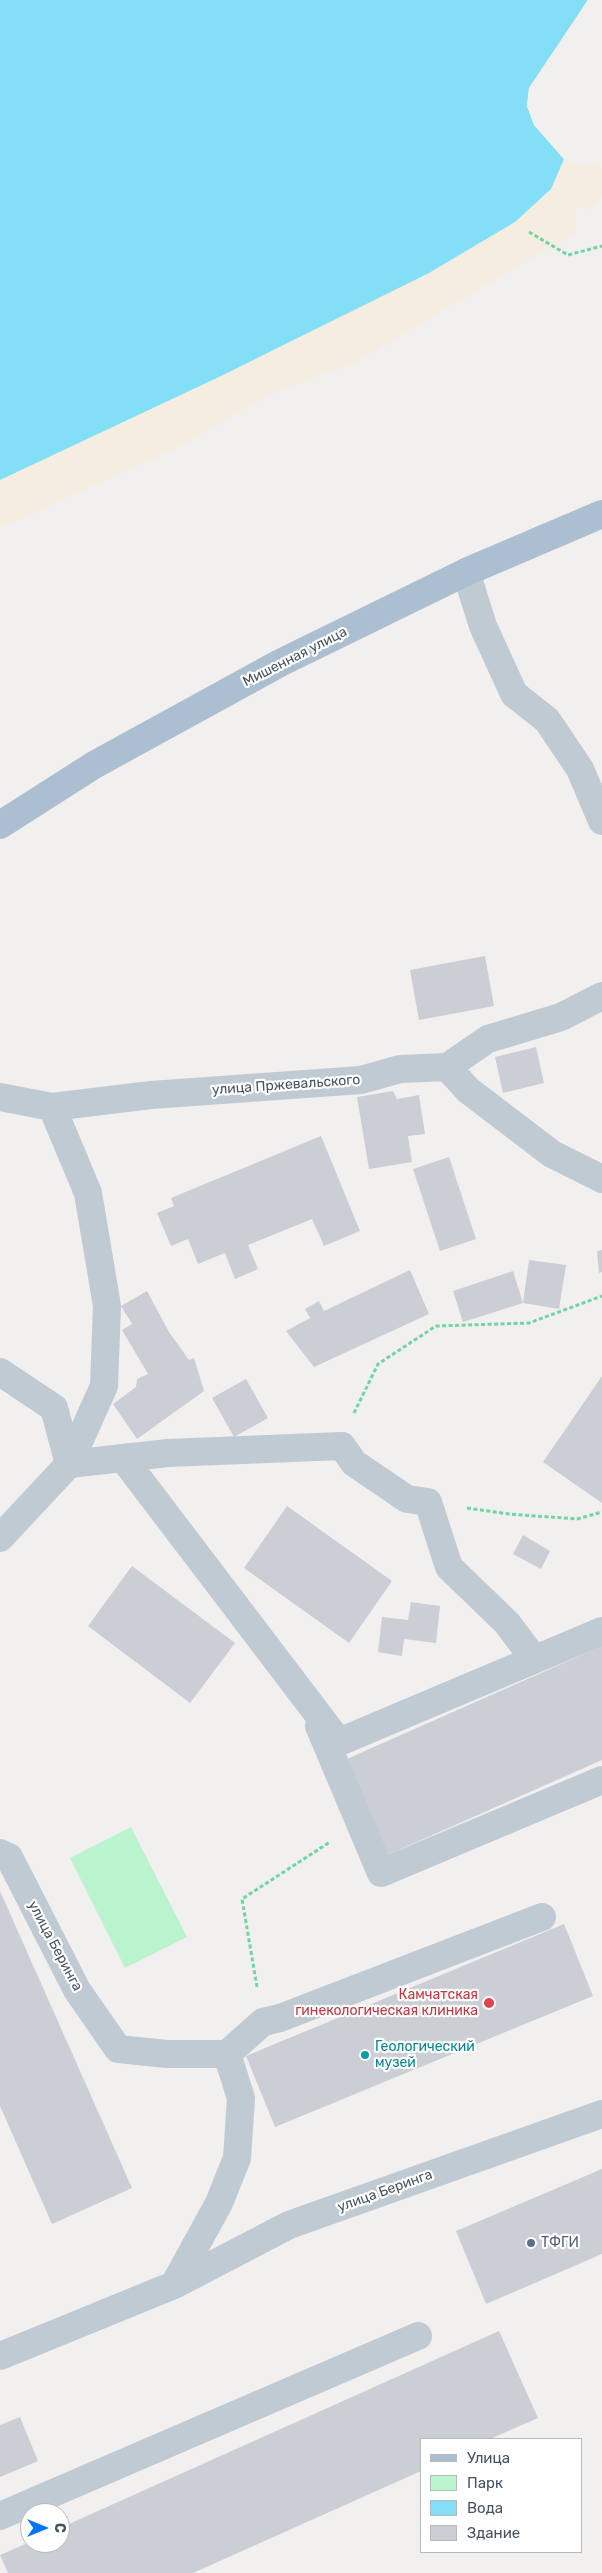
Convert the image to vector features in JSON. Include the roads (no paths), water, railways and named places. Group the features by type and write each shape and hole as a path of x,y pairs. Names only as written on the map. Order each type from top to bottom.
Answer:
{"main road":[{"name":"Мишенная улица","path":"0,825 94,765 280,663 466,572 602,514"}],"street":[{"path":"466,572 483,626 514,694 547,720 580,770 602,821"},
{"path":"602,996 562,1017 488,1040 447,1067 468,1090 552,1154 602,1179"},
{"name":"улица Пржевальского","path":"0,1097 52,1107 151,1095 361,1080 400,1069 447,1067"},
{"path":"0,1538 69,1464 104,1386 107,1306 88,1193 52,1107"},
{"path":"0,1372 54,1408 69,1464"},
{"path":"69,1464 168,1453 342,1446 354,1463 407,1499 428,1502 450,1567 507,1623 534,1660"},
{"path":"123,1458 339,1742 602,1631"},
{"path":"310,1704 381,1873 602,1780"},
{"name":"улица Беринга","path":"0,1853 9,1857 77,1990 118,2049 167,2054 227,2054"},
{"path":"174,2284 219,2203 237,2158 241,2098 227,2054 263,2022 280,2018 542,1917"},
{"name":"улица Беринга","path":"0,2356 174,2284 289,2225 602,2114"},
{"path":"0,2516 418,2336"}],"water":[{"path":"0,0 588,0 529,88 527,106 534,125 564,159 551,189 515,222 429,273 221,376 0,480"}],"place":[{"name":"Камчатская гинекологическая клиника","path":"489,2003"},
{"name":"Геологический музей","path":"365,2055"},
{"name":"ТФГИ","path":"531,2243"}]}
